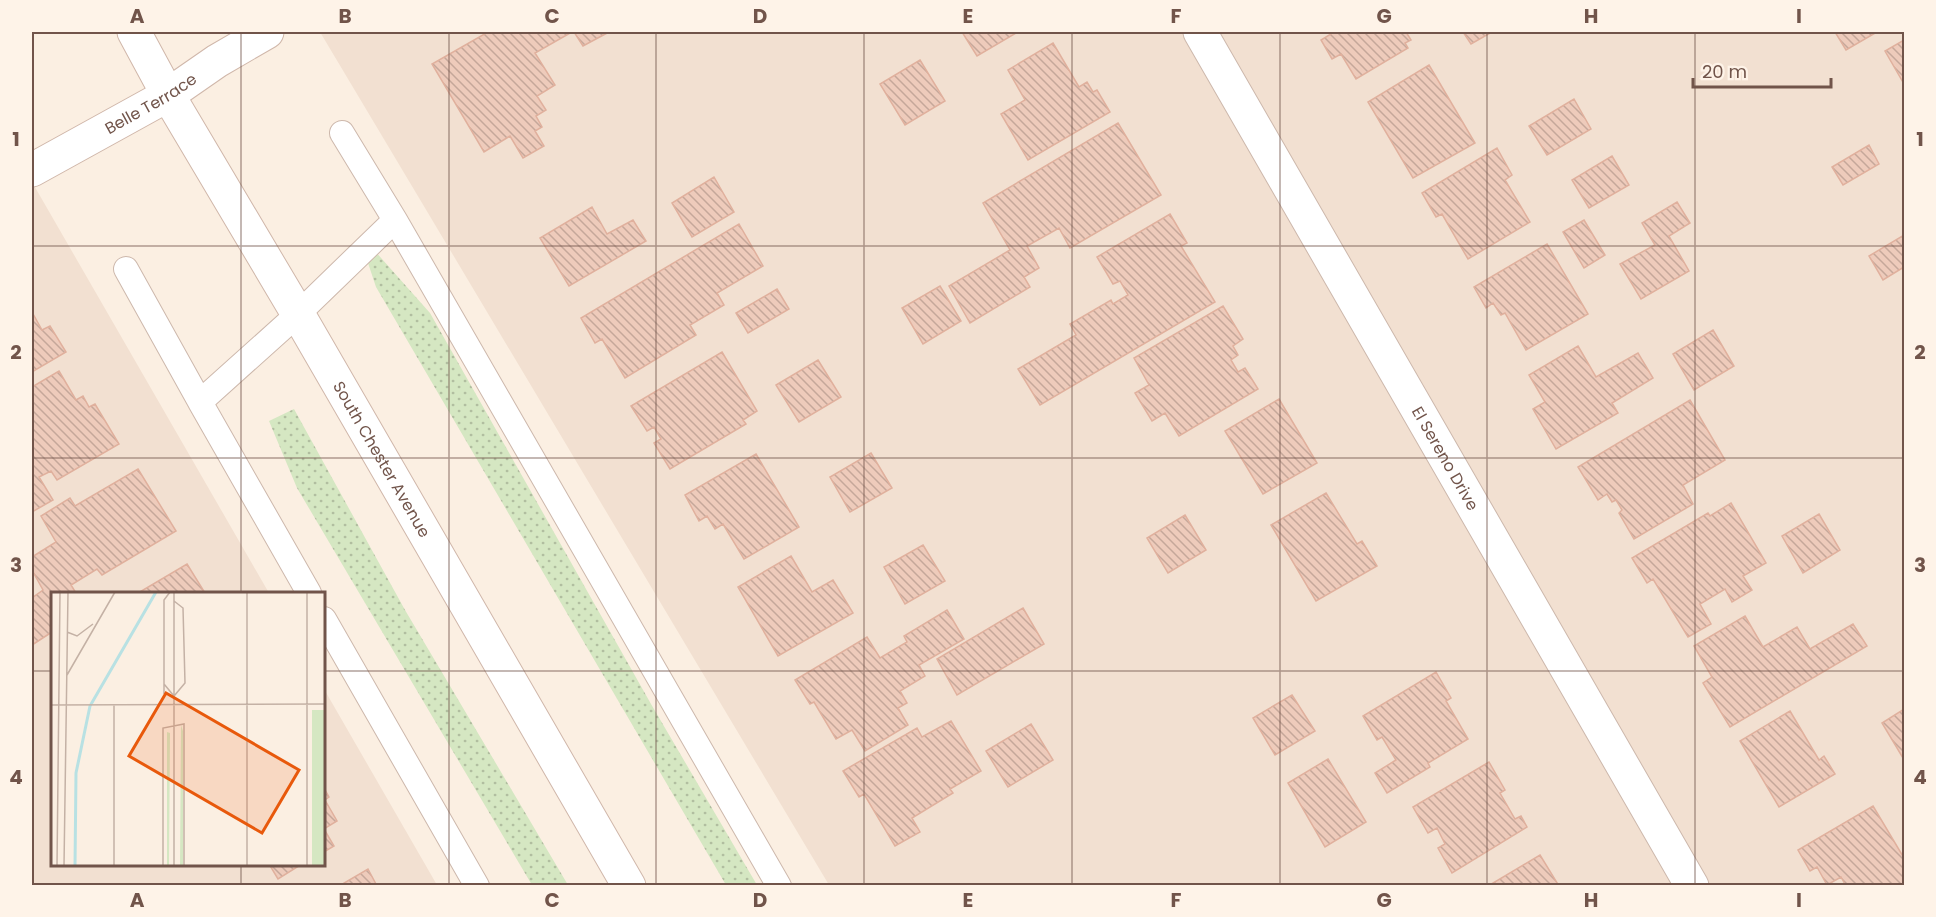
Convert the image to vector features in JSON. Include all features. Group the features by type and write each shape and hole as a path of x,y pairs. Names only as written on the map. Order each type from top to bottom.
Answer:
{"street":[{"name":"South Chester Avenue","path":"134,32 168,95 298,314 629,885"},
{"name":"Belle Terrace","path":"32,170 168,95 217,61 267,32"},
{"name":"El Sereno Drive","path":"1200,32 1692,885"}],"lane":[{"path":"342,133 395,220 779,885"},
{"path":"200,402 298,314 395,220"},
{"path":"126,268 308,592"},
{"path":"326,622 477,885"}],"shaded area":[{"path":"320,32 1904,32 1904,885 829,885"},
{"path":"32,182 268,592 51,592 51,866 326,866 326,692 437,885 32,885"}],"green space":[{"path":"374,250 430,313 651,704 757,885 726,885 376,287 365,254"},
{"path":"294,409 405,610 568,885 532,885 297,488 269,421"}],"building":[{"path":"488,32 572,32 535,53 555,85 537,96 546,110 536,116 542,127 535,131 544,146 523,158 510,136 484,152 432,64"},
{"path":"574,32 609,32 583,46"},
{"path":"962,32 1018,32 977,56"},
{"path":"1330,32 1406,32 1411,40 1405,43 1408,48 1356,79 1341,54 1332,59 1321,40 1331,34"},
{"path":"1463,32 1492,32 1471,44"},
{"path":"1835,32 1877,32 1846,50"},
{"path":"1904,40 1904,84 1885,51"},
{"path":"1053,43 1079,87 1087,82 1093,92 1097,90 1110,112 1028,160 1001,114 1025,100 1008,70"},
{"path":"920,60 945,101 905,125 880,84"},
{"path":"1429,65 1475,143 1413,178 1368,102"},
{"path":"1574,99 1591,129 1547,155 1529,126"},
{"path":"1118,123 1161,195 1070,248 1059,228 1027,246 1039,268 1024,277 1030,287 970,323 949,286 1010,250 983,203"},
{"path":"1869,145 1879,164 1843,185 1832,167"},
{"path":"1497,148 1512,175 1505,180 1530,222 1468,259 1442,214 1436,217 1422,193"},
{"path":"1612,156 1629,185 1589,208 1572,180"},
{"path":"714,177 734,212 692,237 672,203"},
{"path":"1677,202 1690,223 1669,236 1689,271 1641,299 1620,264 1655,245 1642,223"},
{"path":"592,207 607,234 633,220 646,241 569,286 540,238"},
{"path":"1170,214 1187,243 1181,246 1215,302 1040,405 1018,369 1076,335 1070,324 1111,300 1113,304 1128,295 1120,281 1113,284 1097,257"},
{"path":"1584,220 1605,255 1584,268 1563,232"},
{"path":"739,224 763,266 717,293 724,305 690,325 696,335 625,378 602,339 595,343 581,318"},
{"path":"1904,235 1904,267 1883,280 1869,256"},
{"path":"1547,244 1588,314 1526,350 1505,313 1501,315 1493,303 1486,308 1474,287"},
{"path":"940,286 961,321 923,344 902,308"},
{"path":"777,289 789,309 748,333 736,313"},
{"path":"1223,306 1243,339 1233,346 1238,355 1231,360 1238,372 1245,368 1258,389 1179,436 1165,413 1152,421 1135,393 1149,385 1134,358"},
{"path":"32,312 42,330 50,326 66,352 32,372"},
{"path":"1713,330 1734,366 1694,390 1673,354"},
{"path":"1578,346 1596,377 1638,353 1653,378 1612,403 1618,413 1556,449 1533,409 1545,402 1529,375"},
{"path":"722,352 757,411 743,420 746,424 670,469 654,443 661,439 654,427 647,431 631,406"},
{"path":"818,360 841,397 799,422 776,385"},
{"path":"59,371 76,400 83,396 89,407 95,404 119,444 57,480 51,471 39,477 53,500 32,512 32,387"},
{"path":"1279,399 1317,463 1263,494 1225,431"},
{"path":"1690,400 1725,460 1683,485 1693,504 1634,539 1619,513 1622,510 1616,500 1612,502 1607,494 1598,500 1578,467"},
{"path":"871,453 892,488 850,512 830,477"},
{"path":"756,454 799,527 744,559 723,524 715,529 707,516 699,521 685,495"},
{"path":"138,469 176,531 102,575 97,569 71,585 75,592 51,592 51,633 32,645 32,598 43,590 32,570 32,557 56,542 41,516 70,498 75,506"},
{"path":"1326,493 1357,544 1362,541 1377,566 1316,601 1271,525"},
{"path":"1731,503 1766,563 1743,576 1752,590 1732,602 1725,589 1700,604 1711,624 1688,637 1653,579 1647,583 1632,558 1708,513 1710,516"},
{"path":"1819,514 1840,550 1803,573 1782,536"},
{"path":"1185,515 1206,550 1168,573 1147,538"},
{"path":"923,545 945,581 905,604 884,567"},
{"path":"791,556 812,592 833,580 853,613 778,656 738,587"},
{"path":"187,564 204,592 140,592"},
{"path":"1023,608 1044,644 957,695 937,659"},
{"path":"947,610 964,639 919,665 925,676 900,691 907,703 898,708 908,725 865,751 852,730 836,739 814,702 810,704 795,680 867,637 880,658 907,642 904,636"},
{"path":"1745,616 1763,647 1797,627 1810,649 1853,624 1867,646 1730,727 1703,683 1712,677 1694,646"},
{"path":"1436,672 1451,698 1446,701 1468,739 1428,763 1430,767 1387,793 1375,773 1396,760 1382,737 1377,740 1363,716"},
{"path":"1292,695 1315,731 1275,755 1253,718"},
{"path":"1904,709 1904,757 1903,758 1882,723"},
{"path":"1790,711 1819,760 1824,756 1835,774 1779,807 1740,741"},
{"path":"951,721 981,771 950,789 953,793 912,818 920,832 895,846 864,794 859,797 843,771 917,728 922,737"},
{"path":"1031,724 1053,760 1008,787 986,751"},
{"path":"1328,759 1366,822 1325,847 1288,783"},
{"path":"1489,762 1505,790 1500,793 1515,819 1521,816 1527,827 1452,873 1438,848 1445,844 1437,828 1428,833 1413,807"},
{"path":"326,802 337,821 326,828"},
{"path":"1873,806 1904,858 1904,885 1846,886 1841,877 1827,885 1817,867 1810,871 1798,850"},
{"path":"326,832 334,846 326,851"},
{"path":"1540,855 1559,886 1488,886"},
{"path":"270,866 299,866 278,879"},
{"path":"368,869 377,886 339,886"}]}
